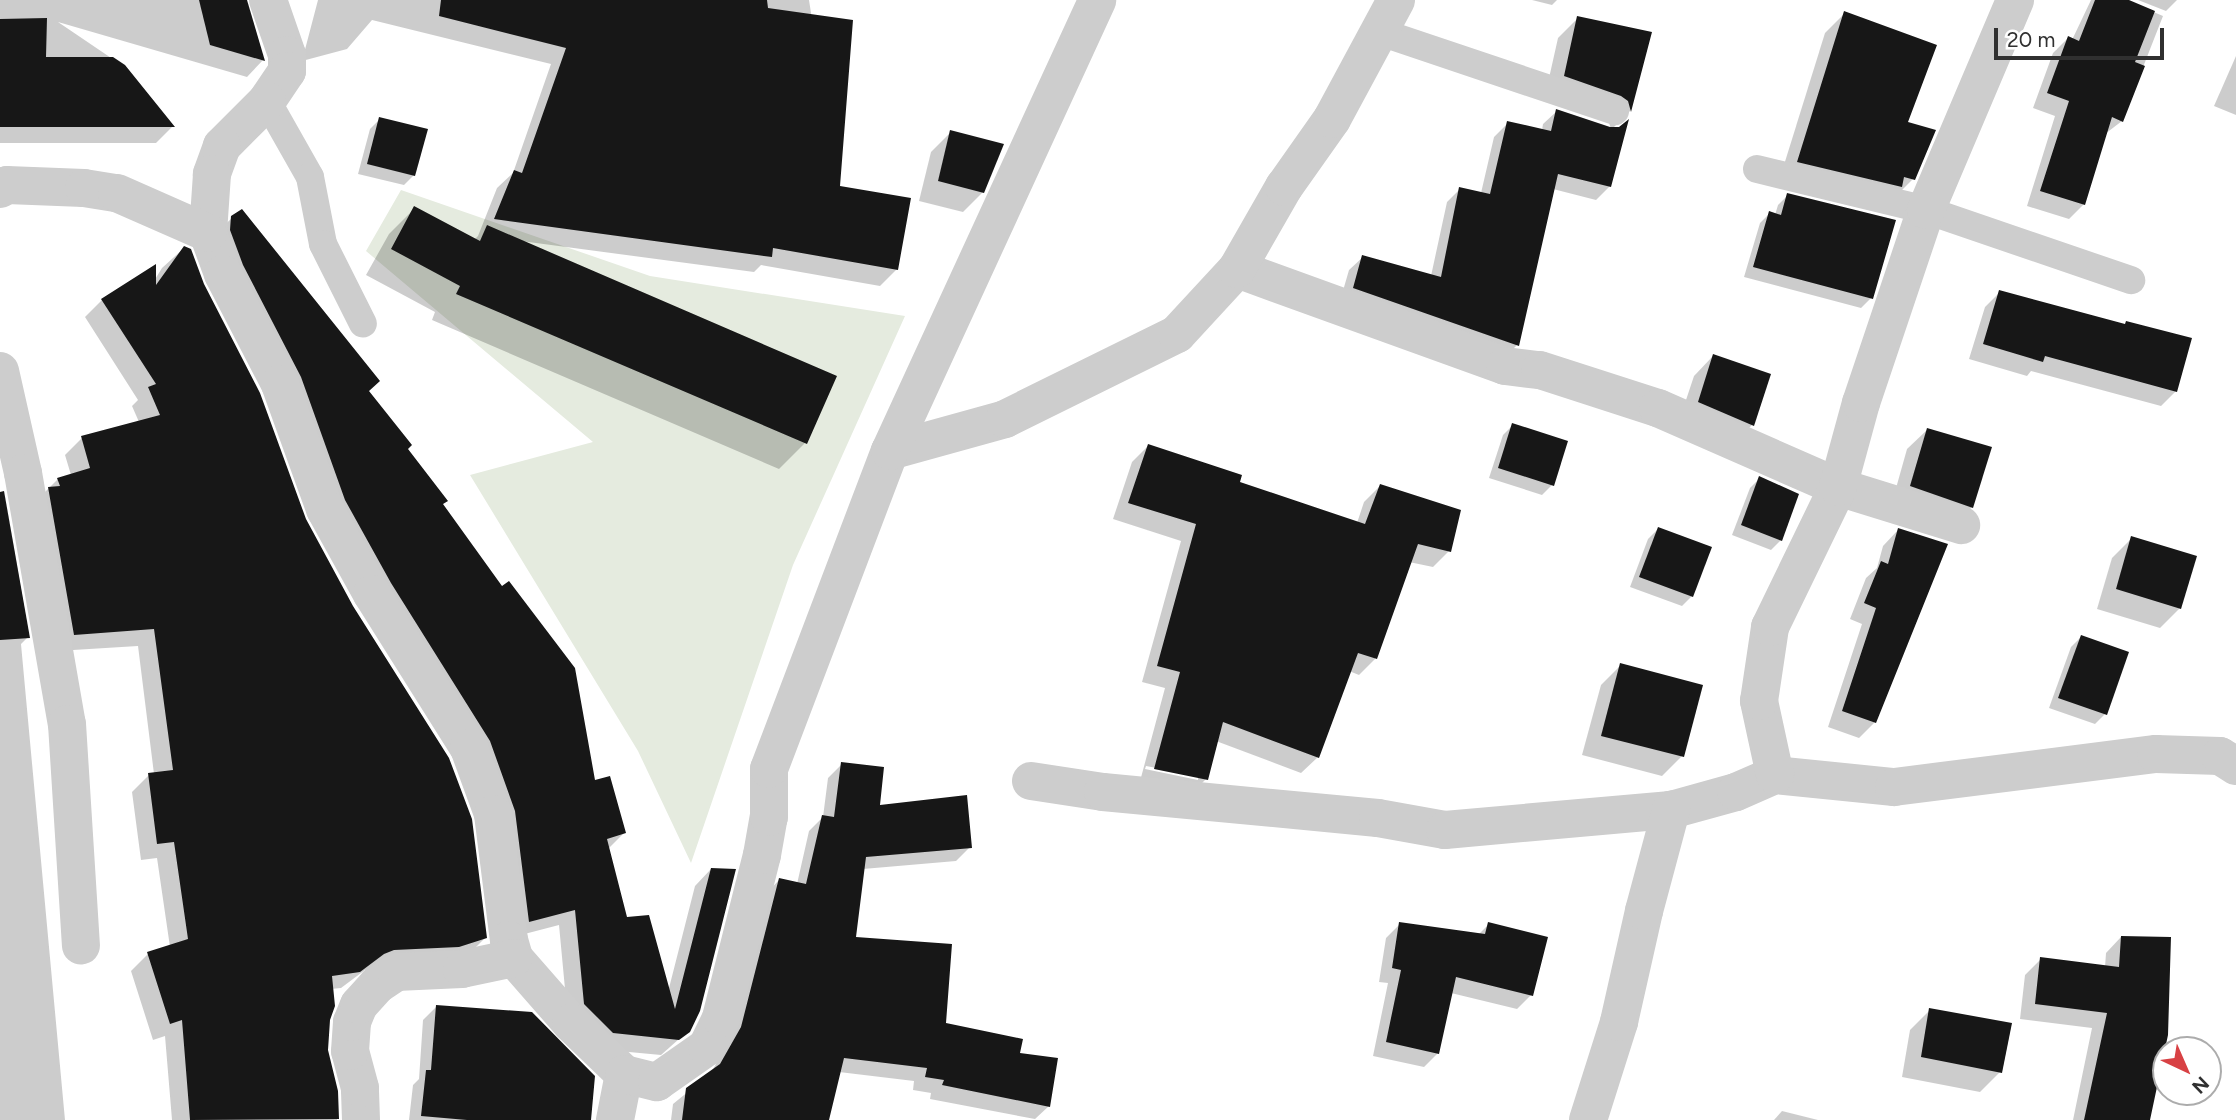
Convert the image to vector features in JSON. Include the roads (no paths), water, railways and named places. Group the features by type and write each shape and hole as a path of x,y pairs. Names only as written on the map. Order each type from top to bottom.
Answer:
{"street":[{"path":"268,0 287,63 282,82 222,146 212,174 208,233 223,274 280,384 325,509 372,594 469,748 494,814 509,940 514,958 571,1023 624,1074 657,1082 707,1047 721,1018 762,855 769,817 769,769 890,451 1097,0"},
{"path":"1775,775 1759,701 1770,627 1838,487 1861,403 1926,211 2015,0"},
{"path":"890,451 1005,419 1177,334 1237,269 1284,187 1332,119 1388,16"},
{"path":"0,190 7,185 84,188 117,193 208,233"},
{"path":"1237,269 1504,366 1540,370 1658,408 1838,487 1961,525"},
{"path":"0,371 23,472 67,724 81,946"},
{"path":"1031,781 1103,792 1367,817 1445,831 1671,810 1736,792 1775,775 1894,787 2156,754 2220,756 2236,766"},
{"path":"1588,1120 1619,1022 1644,911 1671,810"},
{"path":"361,1120 360,1088 350,1051 352,1021 359,1005 377,985 396,972 463,969 514,958"},
{"path":"615,1120 624,1074"}],"lane":[{"path":"1388,16 1615,111"},
{"path":"267,101 310,177 323,244 363,324"},
{"path":"1757,169 1926,211 2132,280"}]}
